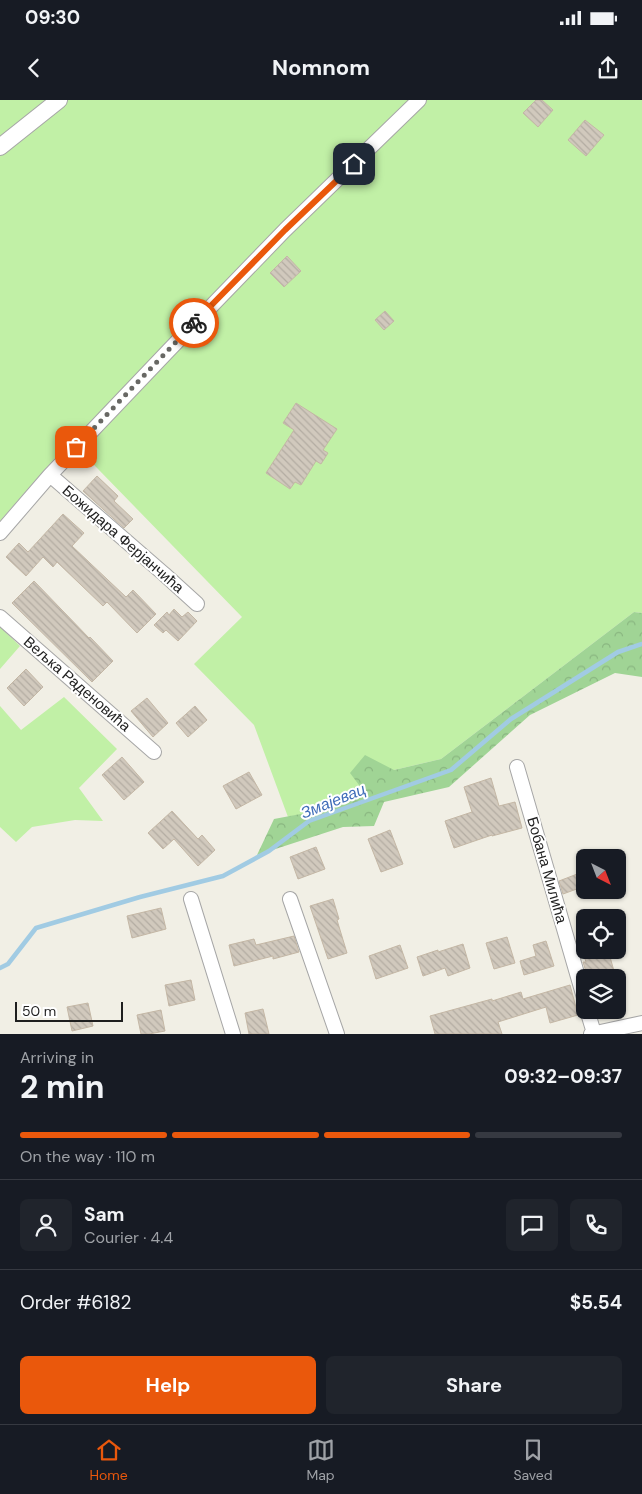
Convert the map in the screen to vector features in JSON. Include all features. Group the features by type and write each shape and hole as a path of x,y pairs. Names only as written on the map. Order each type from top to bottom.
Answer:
{"street":[{"path":"0,147 59,100"},
{"path":"0,533 50,475 285,230 419,100"},
{"name":"Божидара Ферјанчића","path":"50,475 197,604"},
{"name":"Вељка Раденовића","path":"0,617 154,752"},
{"name":"Бобана Милића","path":"517,767 576,971"},
{"path":"191,899 233,1034"},
{"path":"290,899 337,1034"},
{"path":"590,1019 593,1034 642,1023"}],"green space":[{"path":"0,100 642,100 642,613 634,612 441,759 394,770 327,809 288,817 254,725 194,664 242,617 63,433 62,450 0,521"},
{"path":"634,612 642,613 642,677 615,673 530,715 449,787 384,802 374,826 343,827 257,855 274,819 327,809 362,789 350,773 365,755 394,770 441,759"},
{"path":"0,627 20,646 0,669"},
{"path":"64,697 117,749 79,788 103,821 75,820 32,827 16,842 0,827 0,706 21,730"}],"building":[{"path":"536,100 542,100 553,110 538,127 523,113"},
{"path":"585,120 604,135 586,156 568,140"},
{"path":"287,256 301,271 284,287 270,273"},
{"path":"385,311 394,321 384,330 375,320"},
{"path":"296,403 337,429 323,450 328,453 321,464 316,461 301,485 295,482 290,489 266,473 294,430 283,423"},
{"path":"97,476 118,496 114,501 133,519 124,528 83,491"},
{"path":"63,514 84,533 72,546 126,597 133,590 156,614 137,633 107,602 103,606 57,562 53,567 43,557 26,576 6,557 19,543 28,552"},
{"path":"34,581 113,661 92,682 12,603"},
{"path":"174,609 182,617 188,612 197,621 178,641 166,630 163,633 154,625 167,612 169,615"},
{"path":"26,669 43,687 24,706 7,688"},
{"path":"147,698 168,723 153,737 131,711"},
{"path":"195,706 207,720 188,737 176,723"},
{"path":"122,757 144,782 124,800 102,775"},
{"path":"249,772 262,795 236,809 223,786"},
{"path":"491,778 499,806 515,802 522,828 492,835 454,848 445,821 472,812 464,787"},
{"path":"172,811 198,839 202,835 215,850 198,866 174,839 163,849 148,833"},
{"path":"390,830 403,864 381,872 368,839"},
{"path":"316,847 325,869 298,879 290,857"},
{"path":"576,874 576,889 563,894 559,881"},
{"path":"333,899 347,953 328,959 310,906"},
{"path":"161,908 166,929 132,938 127,916"},
{"path":"294,936 299,952 273,959 273,956 234,966 229,945 254,939 256,945"},
{"path":"507,937 515,963 494,969 486,943"},
{"path":"546,941 554,966 524,975 520,961 536,956 533,945"},
{"path":"463,944 470,968 448,976 445,968 423,976 417,957"},
{"path":"400,945 408,968 376,979 369,956"},
{"path":"585,959 611,959 613,969 585,969 583,962 586,962"},
{"path":"191,980 195,1000 169,1006 165,985"},
{"path":"570,985 576,1008 576,1016 550,1023 546,1007 498,1022 502,1034 435,1034 430,1016 521,992 523,999"},
{"path":"88,1003 93,1026 72,1031 67,1007"},
{"path":"263,1009 269,1034 249,1034 245,1013"},
{"path":"161,1010 165,1031 141,1034 137,1015"}],"waterway":[{"name":"Змајевац","path":"0,968 8,964 36,928 140,897 223,876 269,851 309,821 451,770 511,719 618,652 642,644"}],"way so far":[{"path":"76,447 194,323"}],"route":[{"path":"194,323 285,230 354,164"}]}
